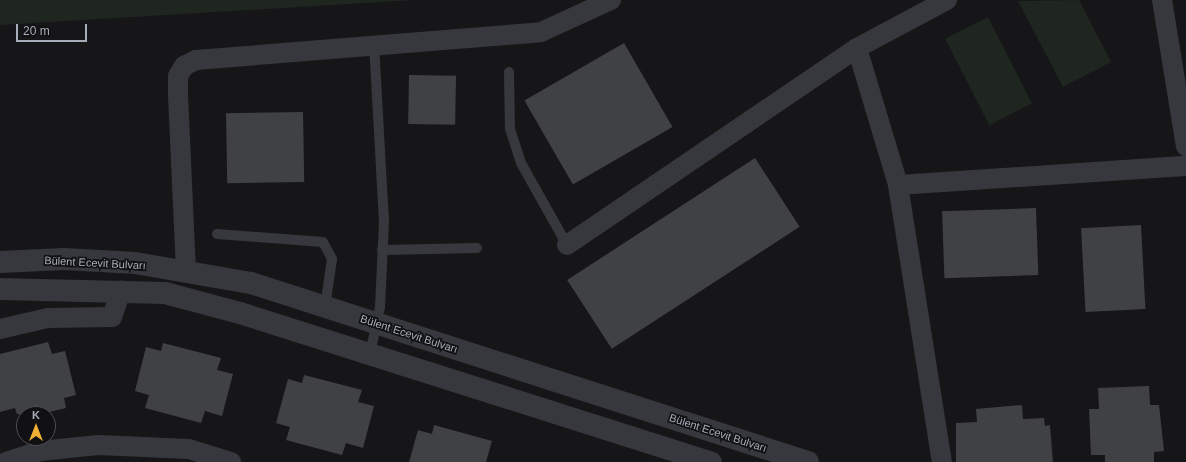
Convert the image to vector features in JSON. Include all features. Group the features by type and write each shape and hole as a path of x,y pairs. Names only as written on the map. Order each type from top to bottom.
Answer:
{"street":[{"path":"186,271 178,92 178,76 184,66 196,60 541,32 611,0"},
{"path":"567,244 857,48 947,0"},
{"path":"1162,0 1184,125 1186,146"},
{"path":"857,48 898,185 942,462"},
{"path":"898,185 1186,166"},
{"name":"Bülent Ecevit Bulvarı","path":"0,262 64,260 135,263 251,283 808,462"},
{"path":"0,290 165,293 370,354 711,462"},
{"path":"0,329 48,318 112,317 121,291"},
{"path":"6,462 40,451 98,445 189,449 231,462"}],"lane":[{"path":"370,354 377,323 382,250 374,45"},
{"path":"509,72 510,129 521,163 567,244"},
{"path":"217,234 323,242 332,259 325,307"},
{"path":"382,250 477,248"}],"shaded area":[{"path":"0,0 414,0 0,25"},
{"path":"1079,0 1111,62 1063,87 1018,1"},
{"path":"988,17 1032,103 989,125 945,39"}],"building":[{"path":"624,43 672,127 573,185 524,100"},
{"path":"409,75 456,76 455,125 408,124"},
{"path":"303,112 304,182 227,183 226,113"},
{"path":"755,158 800,227 612,349 567,280"},
{"path":"1036,208 1038,275 944,278 942,211"},
{"path":"1141,225 1145,309 1085,312 1081,228"},
{"path":"48,342 52,354 65,351 76,395 64,398 66,408 56,410 56,406 16,406 16,411 15,408 0,412 0,354"},
{"path":"163,343 221,358 217,370 233,374 222,416 205,411 201,423 145,408 149,395 135,391 146,347 161,351"},
{"path":"304,375 362,390 358,402 374,406 363,448 346,443 342,455 286,440 290,427 276,423 288,379 302,383"},
{"path":"1149,386 1150,405 1159,405 1164,451 1154,452 1154,462 1105,462 1105,455 1091,455 1089,409 1099,409 1098,388"},
{"path":"1022,405 1023,419 1044,418 1045,426 1050,425 1053,462 956,462 956,423 977,422 976,409"},
{"path":"434,425 492,441 486,462 409,462 418,430 432,434"}]}
